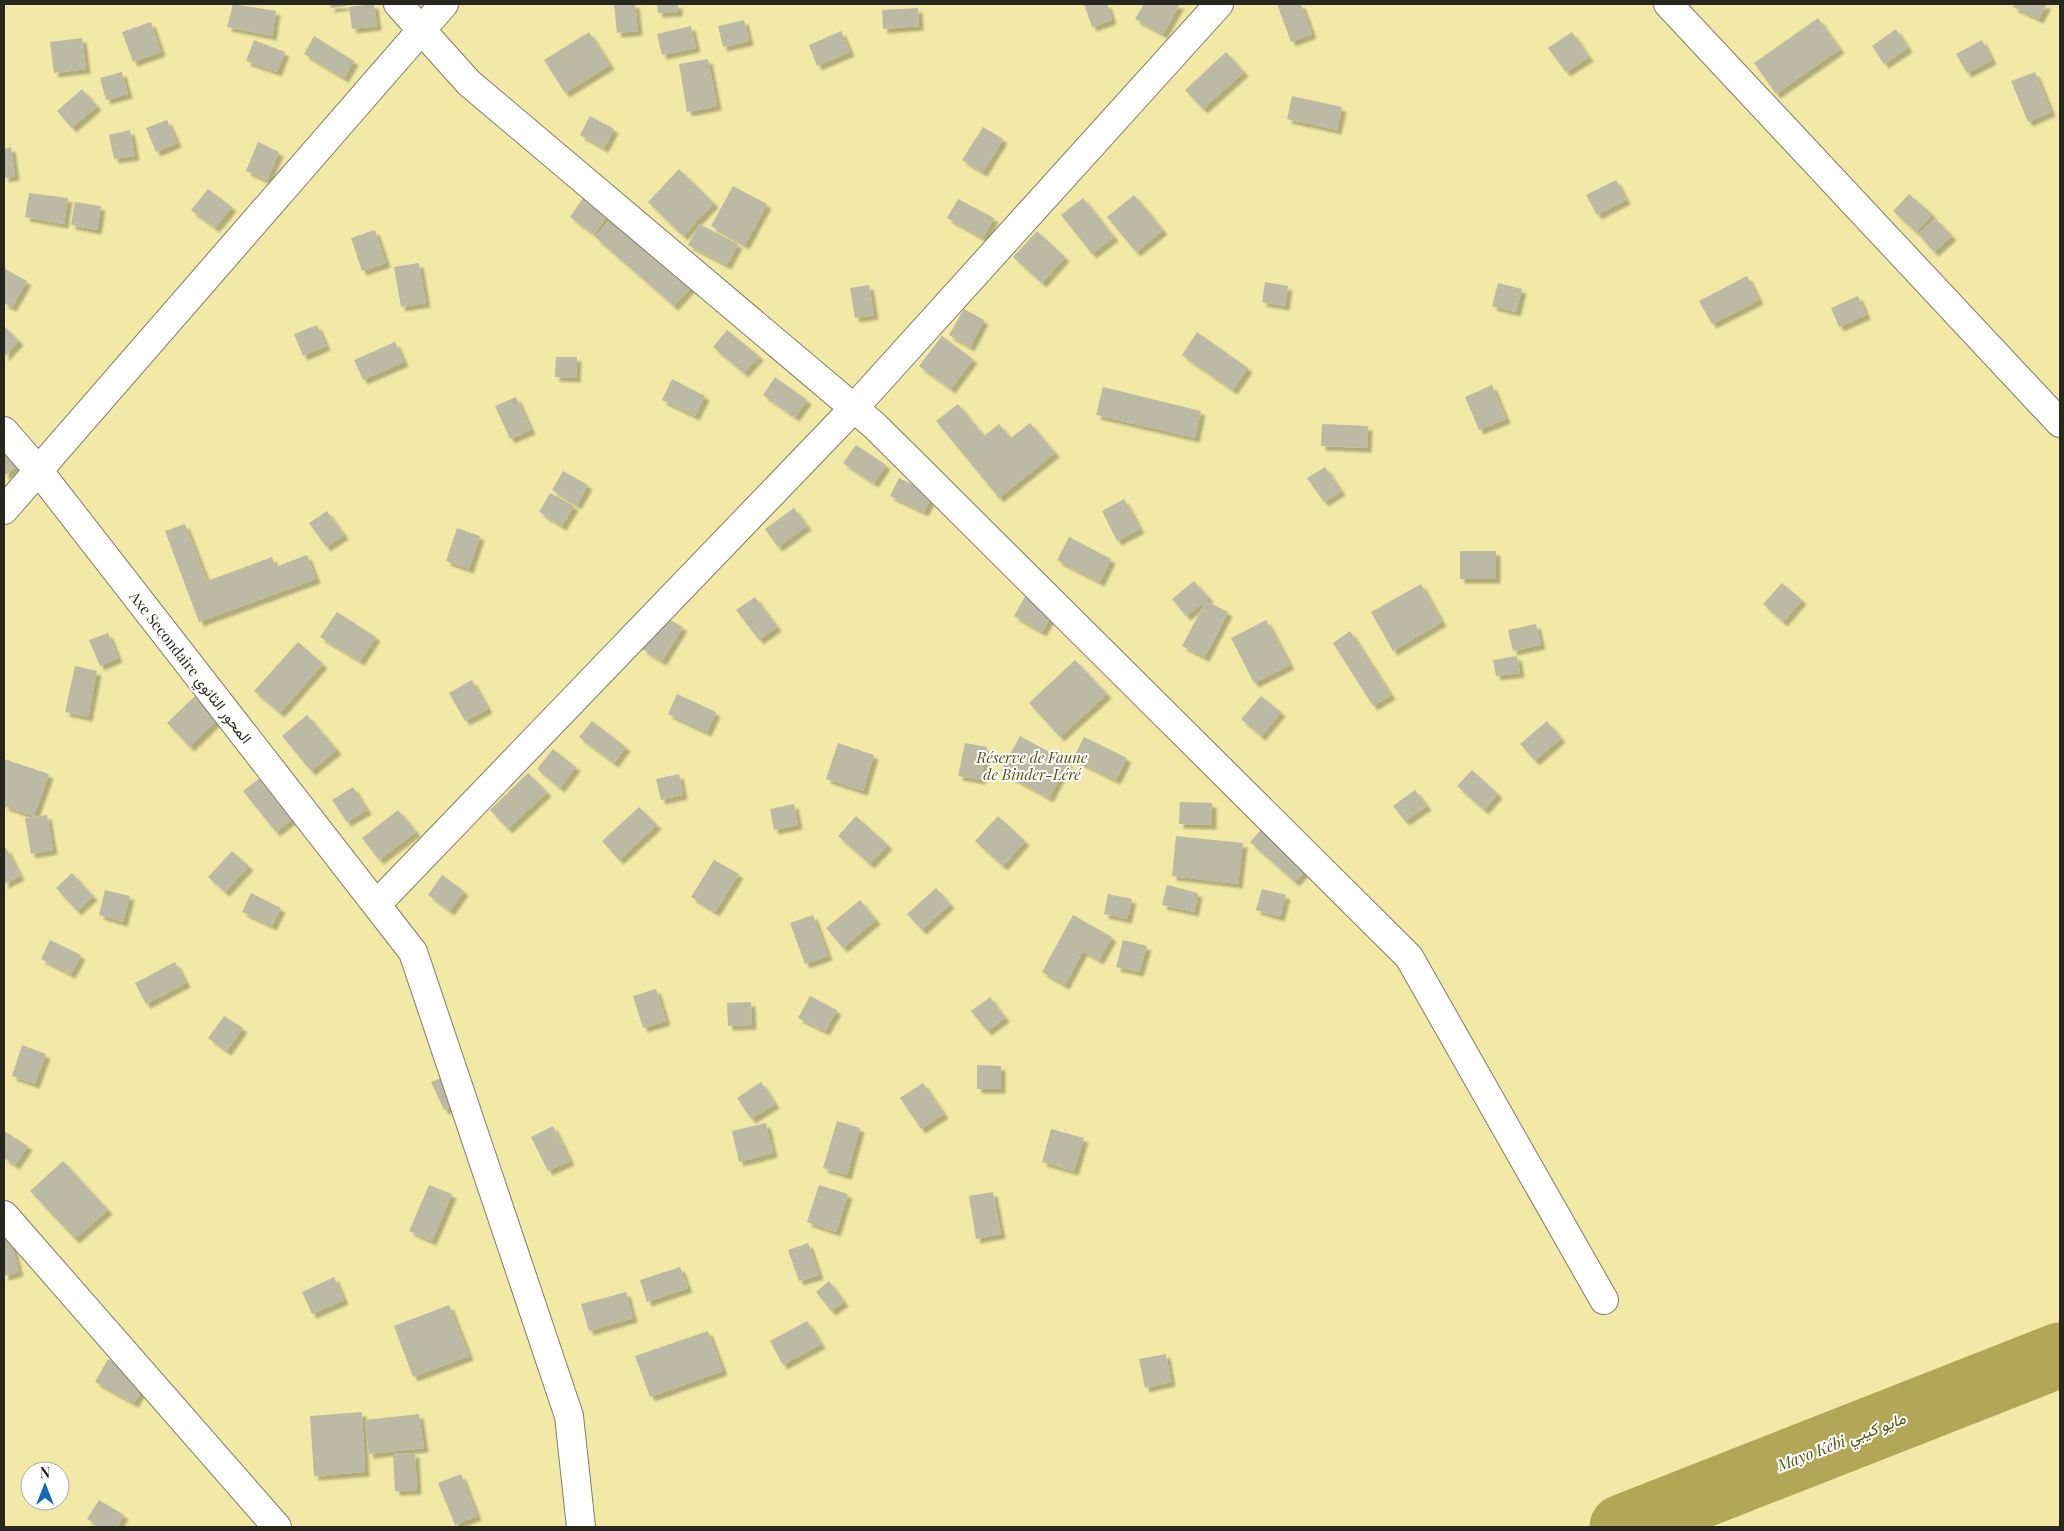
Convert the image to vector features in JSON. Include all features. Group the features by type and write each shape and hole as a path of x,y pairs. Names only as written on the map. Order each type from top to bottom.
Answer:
{"street":[{"path":"398,4 469,83 882,433 1409,957 1604,1300"},
{"path":"4,510 444,4"},
{"path":"377,904 854,408 1219,4"},
{"path":"1668,4 2060,423"},
{"name":"Axe Secondaire المحور الثانوي","path":"4,431 38,470 413,952 569,1416 581,1527"},
{"path":"4,1215 277,1527"}],"green space":[{"name":"Réserve de Faune de Binder-Léré","path":"4,4 2060,4 2060,1527 4,1527"}],"building":[{"path":"233,4 276,11 272,36 227,27"},
{"path":"330,4 351,4 351,5 331,8"},
{"path":"374,4 377,26 352,29 349,7"},
{"path":"614,4 635,4 638,31 617,33"},
{"path":"657,4 678,4 678,12 658,13"},
{"path":"1084,4 1107,4 1112,20 1092,27"},
{"path":"1144,4 1180,4 1163,34 1135,19"},
{"path":"1277,4 1301,4 1312,34 1291,42"},
{"path":"2015,4 2047,4 2039,19 2013,7"},
{"path":"918,8 919,26 883,29 882,10"},
{"path":"1818,18 1840,49 1776,94 1754,63"},
{"path":"744,20 749,41 723,47 718,26"},
{"path":"151,22 161,52 133,62 122,32"},
{"path":"691,26 696,48 662,55 657,34"},
{"path":"1896,29 1908,48 1884,64 1872,46"},
{"path":"841,31 850,52 817,66 809,45"},
{"path":"589,32 610,65 565,93 544,60"},
{"path":"1572,32 1589,57 1566,72 1548,48"},
{"path":"314,36 354,61 344,78 304,54"},
{"path":"82,38 86,69 54,73 50,42"},
{"path":"254,40 285,52 277,72 246,61"},
{"path":"1982,40 1992,60 1967,73 1956,54"},
{"path":"1226,52 1244,72 1203,109 1185,90"},
{"path":"708,59 717,106 687,112 679,64"},
{"path":"122,72 128,94 106,100 100,78"},
{"path":"2035,72 2051,112 2028,122 2011,81"},
{"path":"82,89 97,106 72,128 57,111"},
{"path":"1292,96 1342,107 1337,130 1287,119"},
{"path":"590,116 614,129 604,148 580,135"},
{"path":"167,120 177,143 156,152 146,128"},
{"path":"983,127 1003,139 983,172 962,160"},
{"path":"130,130 135,156 114,159 109,135"},
{"path":"258,142 279,152 267,180 246,171"},
{"path":"11,147 15,176 4,178 4,149"},
{"path":"679,169 714,203 683,236 648,202"},
{"path":"1616,180 1626,200 1597,215 1586,195"},
{"path":"733,186 767,204 745,245 711,226"},
{"path":"208,189 232,207 215,228 191,210"},
{"path":"29,193 68,198 64,224 25,217"},
{"path":"1909,194 1932,214 1916,232 1893,211"},
{"path":"1134,195 1163,230 1136,252 1107,217"},
{"path":"583,198 608,214 594,234 570,217"},
{"path":"1083,198 1114,237 1092,254 1061,215"},
{"path":"958,199 994,218 983,238 947,218"},
{"path":"75,202 101,206 97,230 71,225"},
{"path":"612,217 692,286 674,306 595,237"},
{"path":"1936,219 1952,236 1934,252 1918,234"},
{"path":"699,224 738,244 727,265 688,245"},
{"path":"375,230 386,263 362,271 351,238"},
{"path":"1037,231 1065,257 1042,283 1013,257"},
{"path":"419,263 426,303 401,307 394,267"},
{"path":"5,269 27,281 12,307 4,303"},
{"path":"1747,276 1759,300 1712,324 1699,301"},
{"path":"1265,282 1288,286 1285,306 1262,302"},
{"path":"1498,283 1522,289 1516,312 1492,306"},
{"path":"869,285 874,315 855,318 850,288"},
{"path":"1858,296 1866,315 1839,327 1831,308"},
{"path":"964,309 984,320 970,347 949,335"},
{"path":"317,325 326,346 303,356 294,334"},
{"path":"4,326 19,341 4,357"},
{"path":"727,330 759,356 744,373 713,347"},
{"path":"1197,332 1248,368 1233,390 1182,355"},
{"path":"942,336 973,359 951,389 919,366"},
{"path":"395,342 404,362 363,380 354,360"},
{"path":"556,357 577,357 576,378 555,377"},
{"path":"775,377 807,400 795,417 763,395"},
{"path":"672,379 705,396 695,416 662,400"},
{"path":"1492,385 1506,419 1479,430 1465,397"},
{"path":"1103,387 1201,411 1195,438 1096,415"},
{"path":"516,397 531,430 510,439 495,406"},
{"path":"958,404 984,436 999,424 1011,438 1030,423 1055,453 999,498 936,421"},
{"path":"1322,424 1368,426 1367,448 1321,446"},
{"path":"4,445 19,464 4,476"},
{"path":"856,445 886,465 874,483 843,463"},
{"path":"1325,467 1341,491 1324,502 1307,478"},
{"path":"563,471 588,485 577,505 552,490"},
{"path":"899,478 933,494 924,512 890,496"},
{"path":"550,493 574,506 562,526 539,512"},
{"path":"1124,499 1140,529 1117,541 1102,511"},
{"path":"794,508 807,526 778,547 765,529"},
{"path":"327,511 344,535 326,547 309,523"},
{"path":"185,524 207,581 272,557 275,567 307,555 316,579 199,622 165,531"},
{"path":"457,528 480,536 469,569 446,561"},
{"path":"1069,537 1111,559 1100,582 1057,560"},
{"path":"1460,551 1496,551 1496,579 1460,579"},
{"path":"1194,581 1209,598 1186,616 1172,599"},
{"path":"1782,583 1802,600 1783,622 1763,604"},
{"path":"1421,584 1442,622 1393,651 1371,612"},
{"path":"1026,595 1054,611 1042,632 1014,616"},
{"path":"755,597 777,627 759,640 736,610"},
{"path":"1206,601 1228,612 1205,657 1182,646"},
{"path":"337,612 376,637 360,661 320,637"},
{"path":"663,616 683,627 662,661 642,649"},
{"path":"1266,620 1290,665 1254,683 1231,638"},
{"path":"1536,624 1541,645 1513,651 1508,630"},
{"path":"1350,631 1391,695 1373,706 1333,643"},
{"path":"108,633 118,658 100,666 89,640"},
{"path":"298,642 323,664 280,713 254,691"},
{"path":"1517,656 1520,673 1496,676 1493,660"},
{"path":"1075,660 1107,694 1060,737 1029,703"},
{"path":"75,666 97,671 88,717 65,712"},
{"path":"472,680 488,709 465,721 449,693"},
{"path":"677,694 716,712 707,732 668,714"},
{"path":"195,696 218,719 190,747 167,723"},
{"path":"1261,696 1281,712 1261,736 1241,719"},
{"path":"307,715 337,750 311,771 282,736"},
{"path":"592,721 626,747 614,763 579,737"},
{"path":"1547,721 1561,738 1535,761 1520,744"},
{"path":"1020,736 1068,762 1049,798 1001,771"},
{"path":"1084,737 1127,758 1116,780 1073,759"},
{"path":"838,743 874,755 863,791 826,779"},
{"path":"965,743 987,747 981,780 958,776"},
{"path":"553,749 576,767 560,788 537,769"},
{"path":"4,759 49,774 34,816 4,806"},
{"path":"1472,770 1498,794 1484,810 1457,786"},
{"path":"528,773 547,792 508,829 490,810"},
{"path":"679,774 683,795 661,800 656,779"},
{"path":"260,778 292,819 276,832 243,791"},
{"path":"353,787 367,810 347,822 332,800"},
{"path":"1415,790 1427,806 1405,821 1393,806"},
{"path":"1180,802 1212,803 1212,825 1179,824"},
{"path":"794,804 798,825 774,830 770,809"},
{"path":"639,807 657,825 619,860 602,841"},
{"path":"398,810 416,832 379,860 362,838"},
{"path":"47,815 53,850 31,854 25,818"},
{"path":"856,816 888,845 870,864 838,836"},
{"path":"998,816 1025,841 1003,866 975,841"},
{"path":"1267,823 1312,863 1295,882 1250,842"},
{"path":"1176,836 1243,843 1238,884 1172,876"},
{"path":"6,848 20,876 4,884 4,849"},
{"path":"232,851 249,866 225,892 208,877"},
{"path":"714,860 739,874 715,912 691,897"},
{"path":"72,873 93,896 77,911 56,888"},
{"path":"442,875 464,891 450,911 428,895"},
{"path":"1167,885 1198,893 1194,912 1162,905"},
{"path":"936,888 950,904 922,930 907,914"},
{"path":"1262,889 1286,895 1280,917 1256,910"},
{"path":"105,890 130,896 123,922 99,915"},
{"path":"251,893 281,908 272,926 242,912"},
{"path":"1108,894 1132,899 1127,919 1104,914"},
{"path":"860,900 876,920 843,948 826,928"},
{"path":"813,915 828,956 805,964 790,923"},
{"path":"1073,915 1112,937 1099,960 1083,951 1065,985 1042,972"},
{"path":"50,940 81,955 71,974 41,959"},
{"path":"1123,940 1147,946 1139,972 1116,967"},
{"path":"175,962 186,983 146,1004 135,983"},
{"path":"656,989 666,1021 643,1028 633,996"},
{"path":"810,996 837,1010 825,1031 798,1018"},
{"path":"990,997 1005,1018 987,1031 971,1011"},
{"path":"751,1002 752,1025 728,1026 727,1003"},
{"path":"224,1016 243,1028 227,1051 208,1038"},
{"path":"22,1045 46,1054 35,1084 12,1076"},
{"path":"977,1065 1001,1066 1001,1089 977,1089"},
{"path":"449,1075 462,1102 444,1110 431,1082"},
{"path":"761,1082 775,1104 751,1119 737,1098"},
{"path":"923,1083 944,1114 921,1129 900,1098"},
{"path":"837,1121 860,1128 847,1175 823,1168"},
{"path":"766,1123 773,1153 739,1162 732,1131"},
{"path":"553,1126 570,1161 548,1171 531,1137"},
{"path":"1051,1129 1084,1138 1074,1171 1042,1162"},
{"path":"4,1131 28,1146 15,1165 4,1158"},
{"path":"63,1161 108,1210 75,1239 30,1191"},
{"path":"429,1185 452,1194 432,1241 409,1231"},
{"path":"819,1185 848,1194 836,1232 807,1222"},
{"path":"993,1192 1001,1234 976,1239 969,1196"},
{"path":"10,1237 19,1272 4,1276 4,1238"},
{"path":"808,1243 819,1275 799,1281 788,1250"},
{"path":"680,1267 688,1288 647,1302 640,1280"},
{"path":"334,1277 344,1300 312,1314 302,1292"},
{"path":"829,1281 844,1302 831,1311 816,1292"},
{"path":"626,1292 633,1318 589,1331 581,1304"},
{"path":"449,1305 469,1356 413,1377 394,1326"},
{"path":"807,1321 821,1344 783,1365 770,1341"},
{"path":"708,1331 723,1371 650,1397 635,1356"},
{"path":"1166,1354 1171,1382 1145,1388 1139,1359"},
{"path":"108,1359 148,1380 134,1403 95,1382"},
{"path":"362,1412 365,1472 314,1476 310,1416"},
{"path":"419,1414 424,1448 369,1454 365,1420"},
{"path":"415,1453 417,1490 395,1491 393,1454"},
{"path":"461,1474 477,1516 455,1525 438,1483"},
{"path":"99,1500 124,1515 117,1527 100,1527 87,1519"}],"waterway":[{"name":"Mayo Kébi مايو كيبي","path":"1622,1527 2060,1355"}]}
